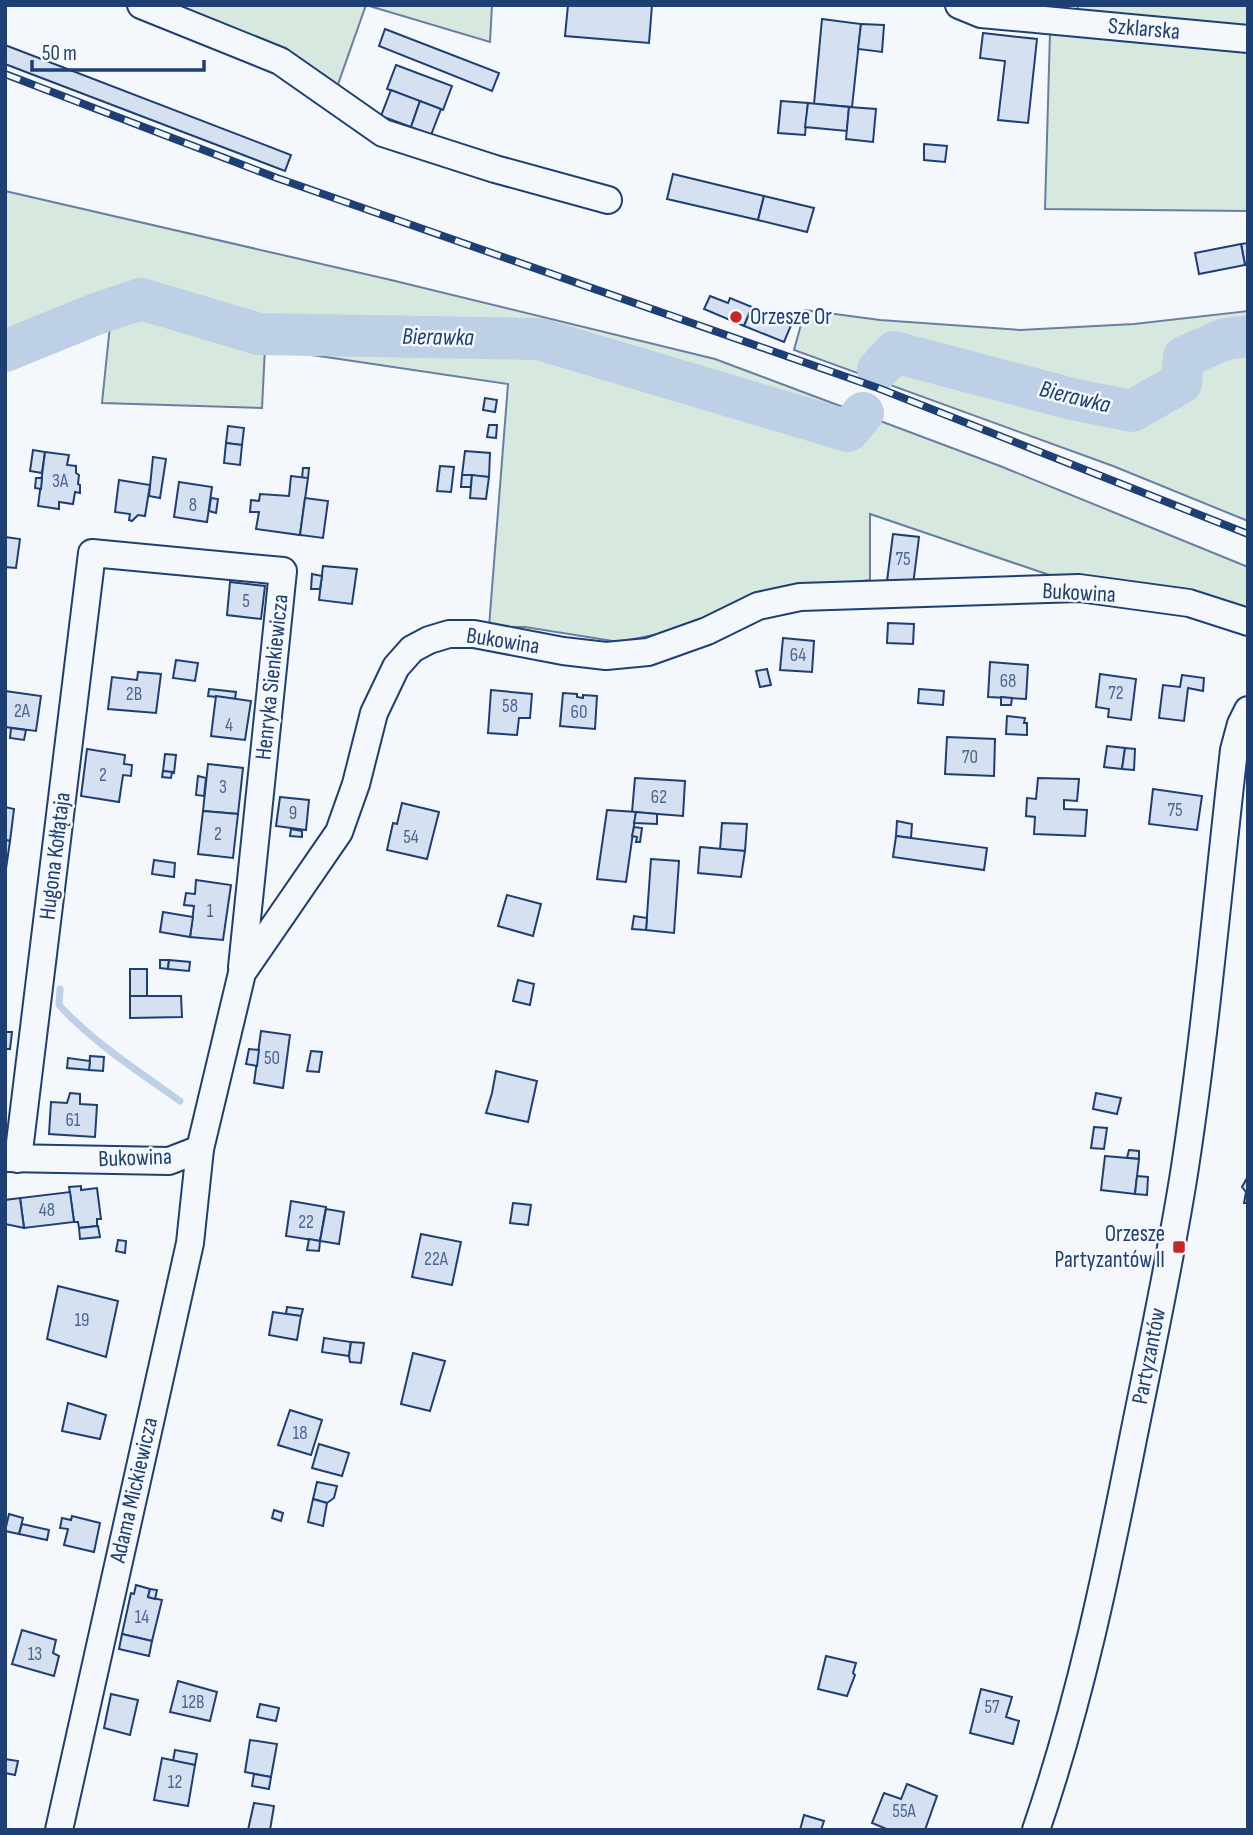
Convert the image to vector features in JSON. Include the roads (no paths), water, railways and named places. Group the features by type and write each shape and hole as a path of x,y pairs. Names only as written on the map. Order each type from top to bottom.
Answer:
{"street":[{"path":"141,5 280,61 383,133 495,169 608,200"},
{"name":"Szklarska","path":"959,5 981,14 1248,39"},
{"name":"Henryka Sienkiewicza","path":"92,553 283,571 242,973"},
{"name":"Hugona Kołłątaja","path":"12,1158 92,553"},
{"name":"Bukowina","path":"12,1158 169,1161 200,1149 242,973 339,832 356,783 374,713 396,667 412,649 429,640 449,634 474,634 563,651 606,656 648,652 677,643 758,606 800,597 1079,588 1189,603 1248,622"},
{"name":"Partyzantów","path":"1036,1830 1055,1775 1088,1654 1168,1257 1186,1155 1234,751 1241,724 1248,710"},
{"name":"Adama Mickiewicza","path":"59,1830 191,1243 200,1149"}],"waterway":[{"name":"Bierawka","path":"5,351 141,299 259,334 539,339 848,431 863,413"},
{"name":"Bierawka","path":"878,370 894,352 1072,399 1132,411 1181,383 1184,357 1225,339 1248,336"},
{"path":"60,989 59,1005 73,1019 117,1056 180,1101"}],"railway":[{"path":"5,74 277,178 878,388 1248,534"}],"place":[{"name":"Orzesze Or","path":"736,317"},
{"name":"Orzesze Partyzantów II","path":"1179,1247"}]}
